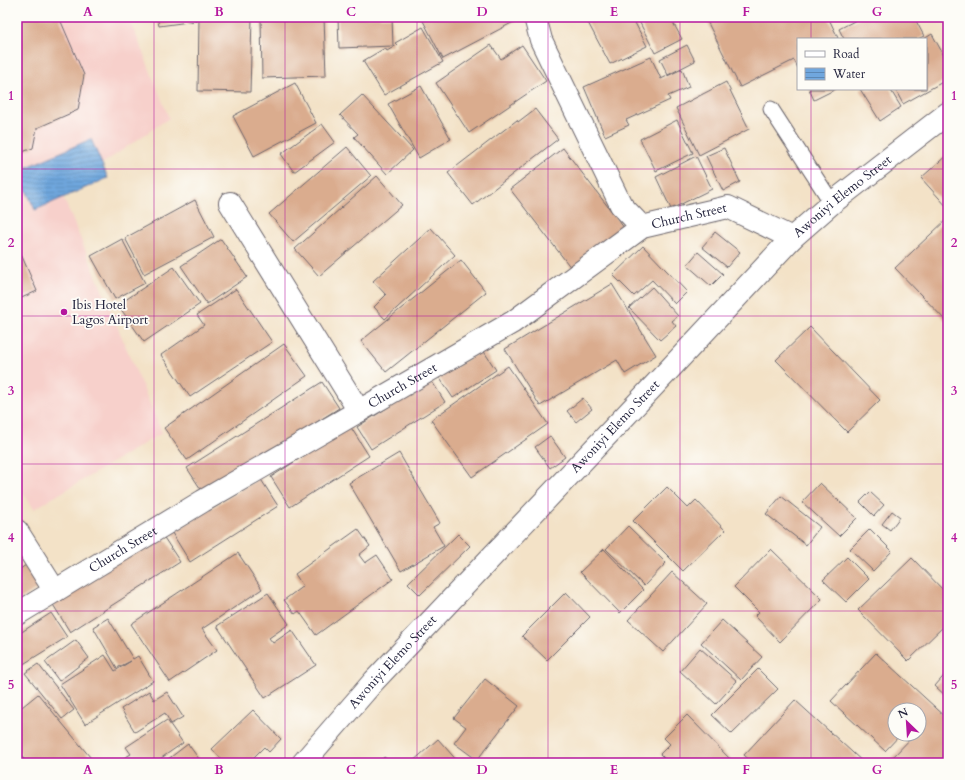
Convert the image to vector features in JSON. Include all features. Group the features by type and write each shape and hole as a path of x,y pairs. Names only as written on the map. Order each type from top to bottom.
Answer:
{"street":[{"path":"535,17 541,40 620,205 642,227"},
{"name":"Awoniyi Elemo Street","path":"303,763 374,681 792,238 832,203 948,113"},
{"path":"230,203 359,411"},
{"name":"Church Street","path":"17,614 203,501 513,322 642,227 728,207 792,238"},
{"path":"17,531 55,591"}],"lane":[{"path":"771,109 832,203"}],"shaded area":[{"name":"Ibis Hotel Lagos Airport","path":"17,17 129,17 169,118 61,192 162,433 34,509 17,483"}],"water":[{"path":"91,139 108,178 35,210 18,171"}],"building":[{"path":"17,17 59,17 84,75 78,110 37,128 33,148 17,154"},
{"path":"157,17 196,17 196,21 159,26"},
{"path":"199,17 252,17 250,92 198,91"},
{"path":"261,17 324,17 326,76 262,78"},
{"path":"338,17 392,17 393,46 339,48"},
{"path":"421,17 523,17 443,59"},
{"path":"585,17 632,17 647,46 610,64"},
{"path":"637,17 670,17 682,39 655,53"},
{"path":"705,17 828,17 838,38 797,38 797,66 794,60 740,87"},
{"path":"862,17 914,17 924,36 920,38 844,38 839,29"},
{"path":"423,27 443,62 384,95 363,61 385,48 387,51 397,45 395,43"},
{"path":"932,34 948,63 948,79 903,104 896,90 927,90 927,38 926,38"},
{"path":"491,45 501,59 522,45 546,81 469,133 436,83"},
{"path":"687,45 695,61 668,75 660,59"},
{"path":"651,57 661,79 682,69 689,87 668,96 670,100 626,120 629,125 605,136 584,87"},
{"path":"726,82 749,129 699,155 676,108"},
{"path":"295,83 316,123 254,156 233,116"},
{"path":"421,86 451,139 419,158 388,104"},
{"path":"809,90 834,90 814,100"},
{"path":"861,90 891,90 901,107 880,121"},
{"path":"362,95 413,150 387,174 354,137 358,134 340,115"},
{"path":"535,109 558,139 473,205 448,173 517,120 518,122"},
{"path":"677,120 693,153 656,171 640,139"},
{"path":"322,124 335,142 294,172 281,154"},
{"path":"347,147 371,176 293,242 269,214"},
{"path":"563,148 628,233 575,273 510,189"},
{"path":"724,148 740,182 723,191 706,156"},
{"path":"948,154 948,208 921,178"},
{"path":"696,156 712,189 671,209 656,177"},
{"path":"377,176 402,205 319,276 295,249"},
{"path":"195,200 214,237 144,274 125,238"},
{"path":"948,218 948,323 895,268"},
{"path":"431,228 455,255 385,319 374,307 386,295 373,281"},
{"path":"715,232 740,252 727,267 702,247"},
{"path":"122,239 145,283 115,299 91,256"},
{"path":"221,239 247,277 207,304 181,266"},
{"path":"17,245 37,291 17,300"},
{"path":"643,246 687,292 675,304 652,280 634,296 613,275"},
{"path":"698,252 723,274 711,286 687,265"},
{"path":"461,260 486,292 386,372 361,341"},
{"path":"174,267 200,304 144,342 118,305"},
{"path":"612,284 656,355 625,374 617,360 540,406 505,349"},
{"path":"652,287 678,316 672,321 676,326 660,340 629,308"},
{"path":"236,289 272,342 190,397 161,355 204,325 197,315"},
{"path":"810,327 880,400 847,432 776,360"},
{"path":"284,344 307,376 187,460 164,428"},
{"path":"483,350 496,370 453,398 439,377"},
{"path":"508,366 548,424 472,477 431,420"},
{"path":"431,380 445,402 371,449 357,427"},
{"path":"322,382 339,408 204,494 187,468"},
{"path":"583,398 592,409 576,422 567,411"},
{"path":"350,426 369,456 290,507 271,477"},
{"path":"550,436 565,457 550,468 535,447"},
{"path":"399,453 440,523 433,527 444,546 401,571 349,483"},
{"path":"260,478 278,506 190,562 172,533"},
{"path":"820,483 857,518 839,536 802,502"},
{"path":"667,487 688,508 696,500 725,530 683,571 633,521"},
{"path":"870,492 884,505 874,516 860,502"},
{"path":"781,496 820,527 806,545 766,514"},
{"path":"892,511 900,517 890,530 882,524"},
{"path":"628,526 666,563 644,586 606,549"},
{"path":"358,529 370,546 359,555 365,563 377,555 393,579 316,635 299,611 295,614 284,600 303,586 295,574"},
{"path":"870,529 892,551 873,571 850,549"},
{"path":"161,533 180,562 70,632 52,603"},
{"path":"458,534 470,546 420,595 408,583"},
{"path":"604,549 643,590 620,613 580,572"},
{"path":"771,549 822,599 780,642 755,616 759,612 734,587"},
{"path":"238,553 262,589 202,629 217,650 170,682 131,624"},
{"path":"847,557 869,579 846,602 823,580"},
{"path":"912,558 948,595 948,622 908,661 858,610"},
{"path":"26,565 40,587 17,601 17,571"},
{"path":"672,572 707,604 663,652 628,620"},
{"path":"566,592 590,617 547,660 522,636"},
{"path":"268,593 289,624 269,638 273,643 292,630 316,665 265,698 217,626"},
{"path":"51,613 67,637 17,668 17,635"},
{"path":"108,618 133,659 138,656 153,681 85,724 60,684 105,655 115,671 131,661 117,668 93,627"},
{"path":"722,620 762,657 741,680 701,643"},
{"path":"76,640 89,658 59,681 45,662"},
{"path":"700,648 737,681 716,704 680,671"},
{"path":"876,653 948,719 948,763 898,763 892,758 907,742 927,742 927,702 887,702 887,742 893,742 885,751 831,701"},
{"path":"38,664 74,710 62,719 25,673"},
{"path":"758,669 778,689 732,734 712,715"},
{"path":"948,671 948,698 935,686"},
{"path":"485,679 519,706 477,760 454,743 466,727 454,718"},
{"path":"149,691 154,700 167,692 183,717 171,724 165,713 135,732 121,709"},
{"path":"38,694 95,763 27,763 17,750 17,711"},
{"path":"795,700 864,763 753,763 744,755"},
{"path":"253,710 281,739 269,752 264,747 250,761 251,763 225,763 212,749"},
{"path":"687,715 731,760 728,763 669,763 660,754 670,744 664,738"},
{"path":"167,720 183,743 154,763 128,763 124,758 131,754 126,747"},
{"path":"438,739 459,763 411,763"},
{"path":"188,744 202,763 163,763"},
{"path":"384,757 392,763 379,763"}],"place":[{"name":"Ibis Hotel Lagos Airport","path":"64,312"}]}
